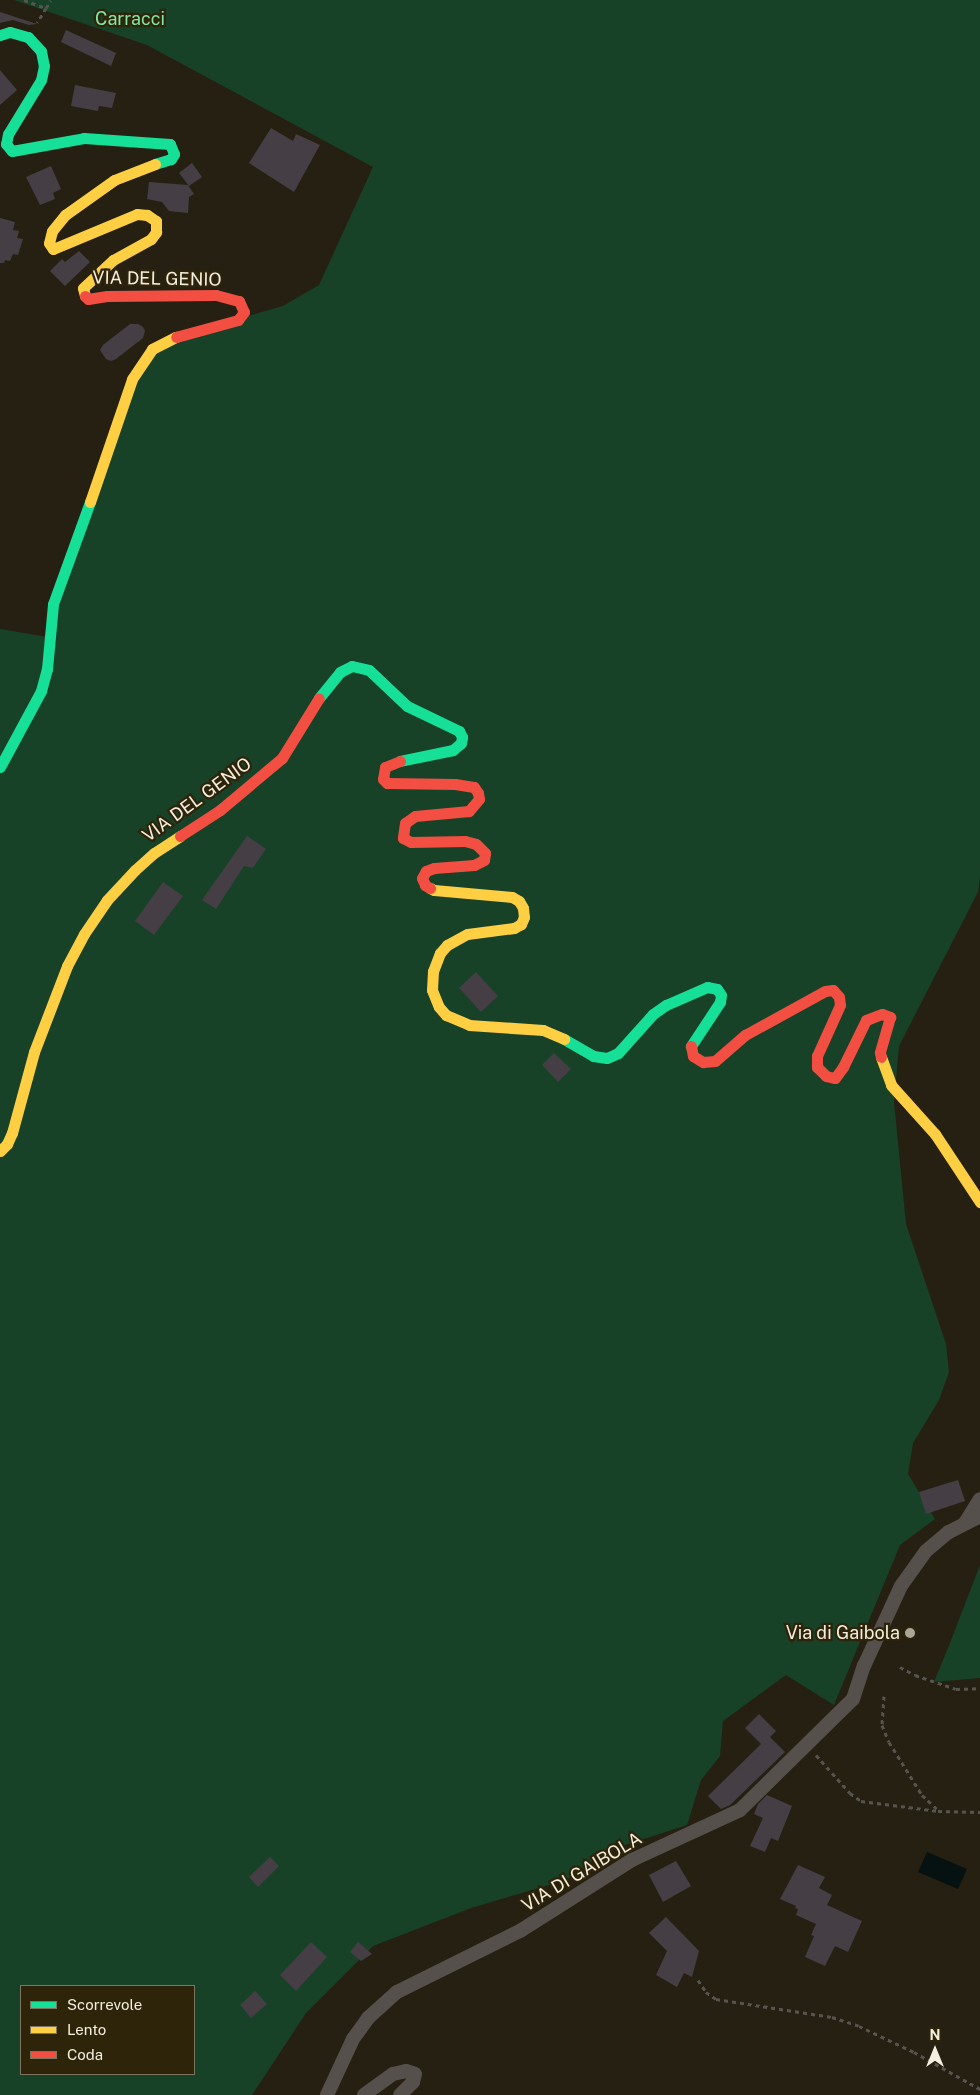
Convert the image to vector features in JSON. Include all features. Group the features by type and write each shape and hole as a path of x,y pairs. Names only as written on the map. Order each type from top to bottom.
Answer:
{"street":[{"path":"0,35 10,32 28,37"},
{"name":"VIA DEL GENIO","path":"0,767 41,690 47,669 53,604 58,586 105,462 135,372 152,349 173,338 238,320 244,312 239,300 216,295 107,296 88,299 83,295 83,288 113,260 151,239 156,232 156,221 147,214 137,214 53,249 49,243 52,231 65,215 114,180 143,167 171,159 174,154 170,144 166,142 93,138 12,151 6,144 8,134 41,80 44,66 41,51 28,37"},
{"name":"VIA DEL GENIO","path":"0,1150 8,1144 12,1134 34,1052 67,966 84,934 107,900 154,853 220,810 262,777 282,758 317,700 340,672 352,666 368,670 407,706 459,731 462,737 461,743 453,750 392,763 386,767 383,773 383,779 387,783 455,784 474,787 478,793 479,799 469,811 416,816 405,823 402,834 404,838 411,842 465,841 476,844 485,853 484,860 474,865 434,868 426,871 422,878 425,885 434,890 512,898 519,901 523,908 524,917 521,924 514,928 467,934 447,945 440,953 433,971 432,990 439,1007 446,1015 456,1022 469,1025 543,1030 569,1041 594,1056 607,1058 618,1053 653,1014 666,1005 707,987 717,989 721,995 720,1002 694,1039 692,1046 693,1056 703,1062 715,1061 745,1035 776,1016 825,991 833,990 839,997 840,1005 818,1056 817,1067 826,1076 835,1078 843,1067 866,1020 877,1015 887,1014 890,1021 880,1054 892,1085 935,1134 980,1202"},
{"path":"965,1523 980,1499"},
{"name":"VIA DI GAIBOLA","path":"327,2095 353,2039 368,2018 398,1992 520,1931 632,1860 740,1810 853,1699 864,1666 901,1586 926,1551 965,1523 980,1516"},
{"path":"364,2095 393,2074 406,2070 415,2074 413,2082 400,2095"}],"path":[{"path":"24,0 46,8"},
{"path":"28,37 50,0"},
{"path":"900,1667 915,1675 956,1689 980,1688"},
{"path":"884,1696 882,1725 889,1742 922,1795 938,1811"},
{"path":"808,1745 850,1793 861,1801 938,1811 980,1812"},
{"path":"698,1980 706,1992 716,1999 832,2017 859,2026 914,2052 980,2089"}],"green space":[{"name":"Carracci","path":"14,0 980,0 980,877 978,892 899,1046 894,1102 906,1224 946,1344 949,1372 939,1400 913,1443 908,1474 935,1519 900,1545 834,1705 786,1675 723,1721 720,1756 701,1780 687,1825 610,1850 566,1880 471,1908 373,1946 306,2013 252,2095 0,2095 0,629 48,637 145,358 202,329 283,306 319,285 373,167 147,45"},
{"path":"980,1565 980,1678 934,1682 950,1643"}],"shaded area":[{"path":"927,1852 967,1869 958,1889 918,1872"}],"building":[{"path":"0,12 37,24 29,25 13,20 0,23"},
{"path":"66,30 116,53 111,66 61,42"},
{"path":"0,70 17,90 0,105"},
{"path":"75,85 116,93 112,108 99,106 98,111 71,106"},
{"path":"271,128 293,141 296,134 320,145 294,192 249,163"},
{"path":"192,163 202,177 189,186 179,173"},
{"path":"51,166 61,189 53,193 55,199 40,205 26,177"},
{"path":"149,182 188,185 194,194 189,197 188,213 169,211 162,202 147,199"},
{"path":"0,218 15,222 13,230 19,231 17,238 23,239 18,255 13,254 10,261 5,260 4,263 0,263"},
{"path":"79,251 90,262 65,286 50,271 62,259 65,262"},
{"path":"130,324 138,324 143,327 145,331 143,338 116,359 111,361 106,359 100,350 103,345"},
{"path":"247,836 266,849 253,868 244,866 216,909 202,900"},
{"path":"163,882 183,896 154,935 135,921"},
{"path":"476,972 498,996 481,1012 459,988"},
{"path":"554,1053 571,1069 558,1082 542,1065"},
{"path":"958,1480 965,1501 926,1514 919,1492"},
{"path":"759,1714 776,1731 770,1737 785,1752 730,1805 721,1809 708,1796 761,1744 745,1728"},
{"path":"767,1795 792,1806 778,1841 771,1838 765,1852 750,1846 763,1818 754,1814 758,1804"},
{"path":"270,1857 279,1866 258,1887 249,1877"},
{"path":"676,1861 691,1886 663,1902 649,1875"},
{"path":"798,1865 825,1877 819,1888 832,1895 827,1905 862,1921 848,1952 835,1946 825,1966 805,1957 814,1936 811,1935 816,1924 796,1915 798,1909 795,1908 796,1906 780,1899"},
{"path":"666,1917 699,1951 692,1977 684,1973 677,1987 656,1975 667,1951 649,1933"},
{"path":"311,1942 327,1957 296,1991 280,1975"},
{"path":"358,1942 372,1954 361,1961 350,1952"},
{"path":"255,1991 267,2004 251,2018 240,2005"}],"traffic: fast":[{"path":"0,35 10,32 28,37 41,51 44,66 41,80 8,134 6,144 12,151 84,138 170,144 174,154 171,159 155,164"},
{"path":"0,767 41,691 47,669 53,604 90,502"},
{"path":"319,698 340,672 352,666 369,670 407,706 459,731 462,737 461,743 453,750 400,761"},
{"path":"564,1039 593,1056 607,1058 618,1053 653,1014 666,1005 707,987 717,989 721,995 720,1002 691,1046"}],"traffic: slow":[{"path":"85,296 83,288 113,260 151,239 156,232 156,221 147,215 137,214 53,249 49,243 52,231 65,215 114,180 155,164"},
{"path":"90,502 132,379 152,349 176,337"},
{"path":"0,1151 7,1144 12,1133 34,1052 67,966 84,934 107,900 135,870 154,853 180,836"},
{"path":"430,888 434,890 512,897 519,901 523,908 524,917 521,924 514,928 467,934 447,945 440,953 433,971 432,990 439,1007 446,1015 469,1025 543,1030 564,1039"},
{"path":"881,1057 891,1085 935,1134 980,1202"}],"traffic: jam":[{"path":"85,296 88,299 107,296 216,295 239,301 244,312 238,320 176,337"},
{"path":"180,836 220,810 282,758 319,698"},
{"path":"400,761 385,767 383,779 387,783 455,784 474,787 478,793 479,799 469,811 415,816 405,823 403,838 411,842 465,841 476,844 485,853 484,860 474,865 434,868 426,871 422,878 425,885 430,888"},
{"path":"691,1046 693,1056 703,1062 715,1061 745,1035 825,991 833,990 839,997 840,1005 817,1056 817,1067 826,1076 835,1078 843,1067 866,1020 882,1014 890,1017 880,1053 881,1057"}],"place":[{"name":"Via di Gaibola","path":"910,1633"}]}
